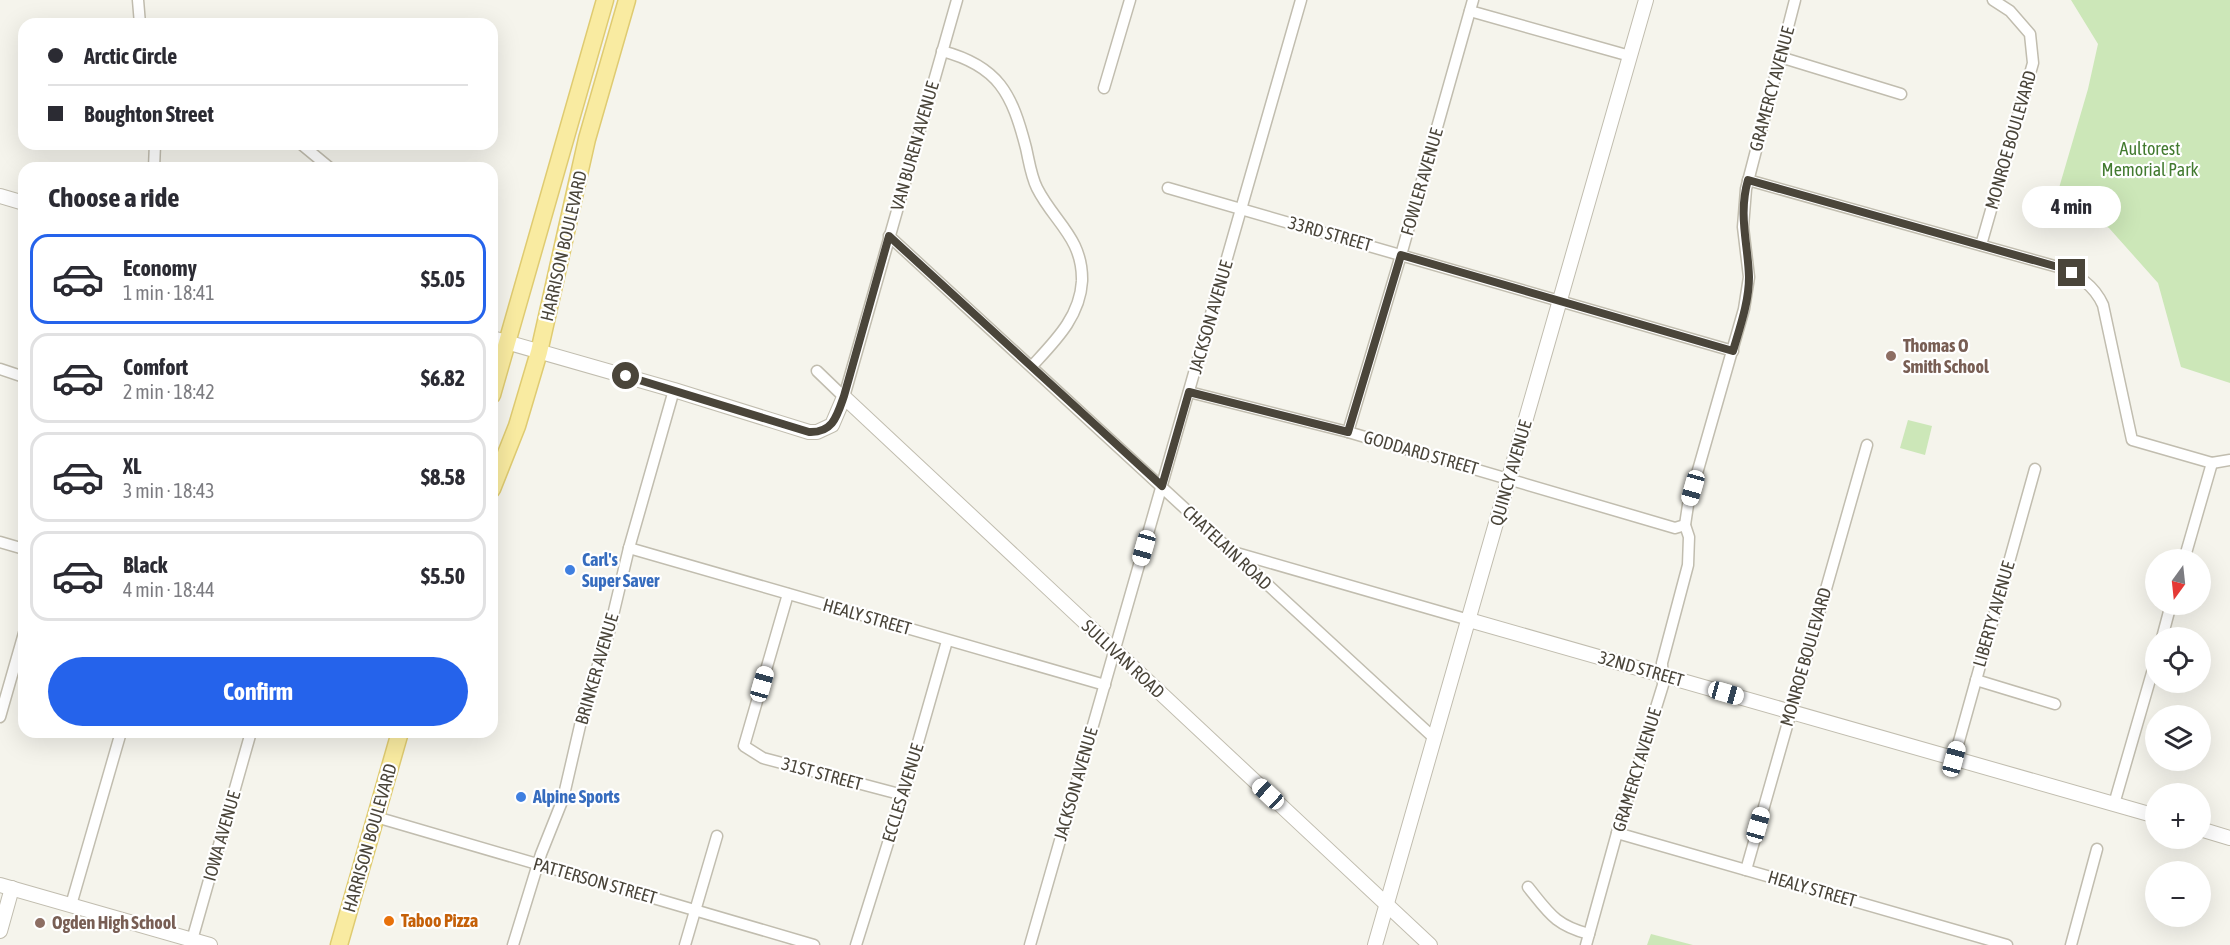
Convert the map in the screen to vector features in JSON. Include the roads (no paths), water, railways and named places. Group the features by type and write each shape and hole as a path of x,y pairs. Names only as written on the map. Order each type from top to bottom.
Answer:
{"main road":[{"name":"HARRISON BOULEVARD","path":"499,340 605,0"},
{"name":"HARRISON BOULEVARD","path":"498,475 512,441 539,352 588,139 627,0"},
{"name":"HARRISON BOULEVARD","path":"339,945 398,738"}],"street":[{"path":"138,0 140,18"},
{"name":"VAN BUREN AVENUE","path":"844,396 957,0"},
{"path":"1104,88 1130,0"},
{"name":"JACKSON AVENUE","path":"1030,945 1301,0"},
{"name":"QUINCY AVENUE","path":"1375,945 1646,0"},
{"name":"GRAMERCY AVENUE","path":"1586,945 1617,833 1663,685 1662,663 1688,565 1689,537 1685,525 1688,506 1748,292 1749,277 1743,208 1748,180 1795,0"},
{"name":"MONROE BOULEVARD","path":"1981,245 2033,63 2030,34 2010,11 1993,0"},
{"path":"1471,5 1630,56"},
{"name":"FOWLER AVENUE","path":"1348,432 1401,255 1471,5"},
{"path":"942,51 957,55 985,70 1005,91 1018,118 1036,186 1067,230 1080,260 1080,292 1075,312 1061,334 1032,366"},
{"path":"1780,57 1901,94"},
{"path":"308,150 323,162"},
{"path":"1748,180 2058,267 2083,279 2099,296 2107,318 2132,440 2212,463 2230,460"},
{"name":"33RD STREET","path":"1168,188 1733,351"},
{"path":"0,196 18,201"},
{"name":"CHATELAIN ROAD","path":"889,236 1434,738"},
{"path":"499,340 674,390 809,432 817,432 832,425 844,396"},
{"path":"0,369 18,375"},
{"name":"SULLIVAN ROAD","path":"818,371 1430,945"},
{"name":"BRINKER AVENUE","path":"513,945 538,864 563,799 585,704 609,632 629,548 674,390"},
{"name":"GODDARD STREET","path":"1189,392 1348,432 1675,528 1685,525"},
{"name":"MONROE BOULEVARD","path":"1746,870 1867,445"},
{"path":"2187,549 2212,463"},
{"name":"LIBERTY AVENUE","path":"1954,759 2035,469"},
{"path":"0,542 18,547"},
{"name":"HEALY STREET","path":"629,548 1105,685"},
{"name":"32ND STREET","path":"1230,551 2145,813"},
{"name":"31ST STREET","path":"788,594 744,746 763,758 903,795"},
{"name":"ECCLES AVENUE","path":"856,945 903,795 947,641"},
{"path":"0,715 18,654"},
{"path":"1976,680 2055,704"},
{"path":"2114,804 2146,693"},
{"path":"71,905 119,738"},
{"name":"IOWA AVENUE","path":"192,940 249,738"},
{"name":"PATTERSON STREET","path":"376,817 814,945"},
{"path":"2211,832 2230,838"},
{"name":"HEALY STREET","path":"1617,833 2007,945"},
{"path":"685,945 717,836"},
{"path":"2070,945 2097,849"},
{"path":"0,931 6,887 210,945"},
{"path":"1528,887 1555,920 1572,929 1589,933"}],"place":[{"name":"Thomas O Smith School","path":"1891,356"},
{"name":"Carl's Super Saver","path":"570,570"},
{"name":"Alpine Sports","path":"521,797"},
{"name":"Taboo Pizza","path":"389,921"},
{"name":"Ogden High School","path":"40,923"}],"park label":[{"name":"Aultorest Memorial Park","path":"2150,159"}]}
